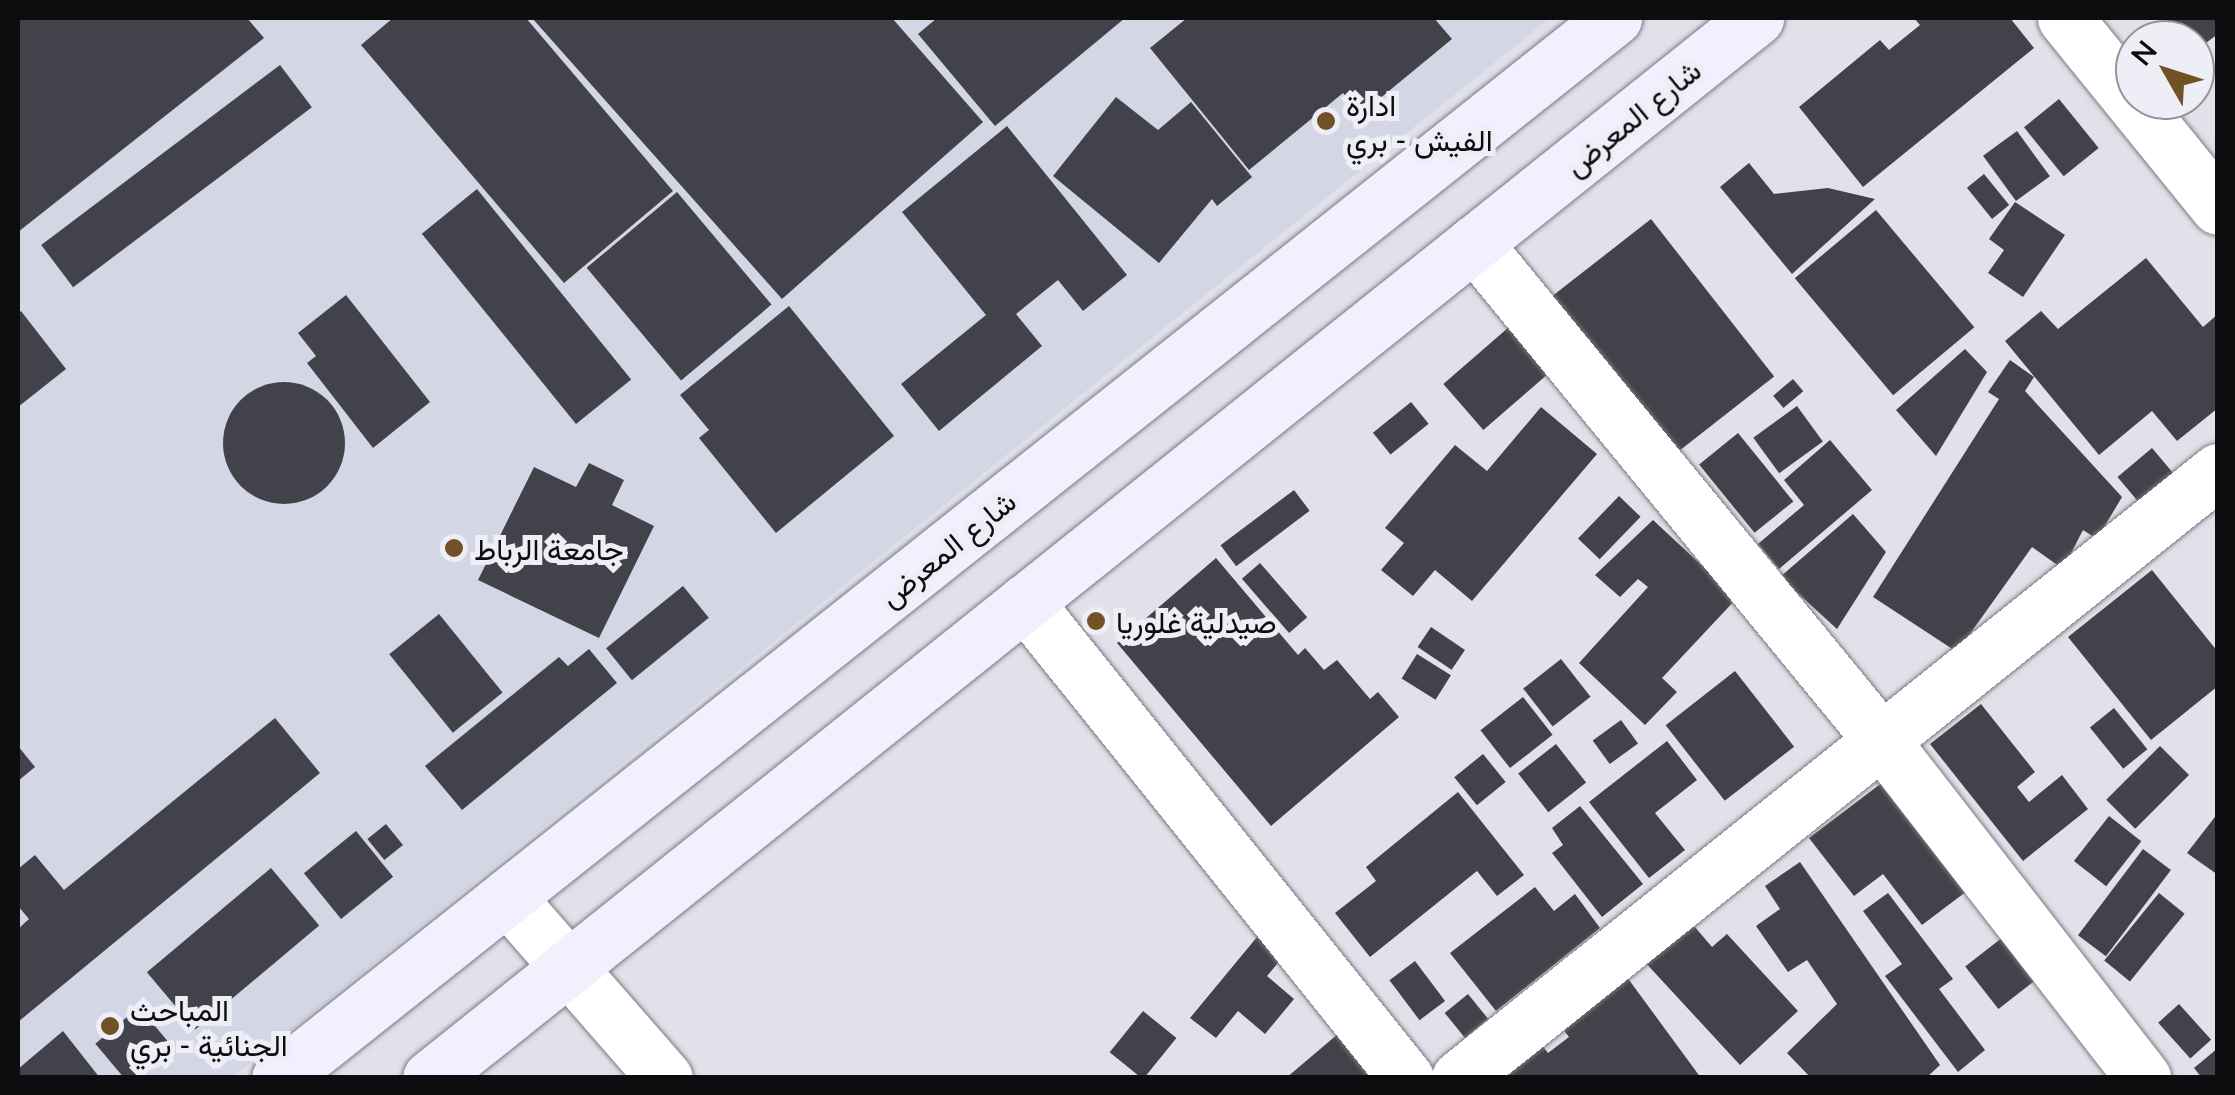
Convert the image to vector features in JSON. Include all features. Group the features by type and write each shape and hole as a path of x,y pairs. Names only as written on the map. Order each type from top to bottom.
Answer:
{"main road":[{"name":"شارع المعرض","path":"279,1078 1614,18"},
{"name":"شارع المعرض","path":"430,1078 1756,18"}],"street":[{"path":"2064,18 2218,208"},
{"path":"1474,243 1882,741 2144,1078"},
{"path":"1459,1078 2218,471"},
{"path":"1025,602 1406,1078"},
{"path":"507,897 571,965 665,1078"}],"shaded area":[{"name":"جامعة الرباط","path":"18,18 1550,18 231,1078 18,1077"}],"building":[{"path":"18,18 247,18 264,38 18,232"},
{"path":"393,18 526,18 673,191 564,283 361,45"},
{"path":"532,18 892,18 983,122 782,299"},
{"path":"937,18 1125,18 995,126 918,34"},
{"path":"1187,18 1434,18 1452,39 1361,114 1343,93 1249,170 1150,48"},
{"path":"1914,18 2010,18 2034,48 1863,187 1799,107 1880,40 1889,50 1920,25"},
{"path":"2218,18 2218,34 2215,36 2215,20 2166,20"},
{"path":"280,65 312,107 73,287 41,245"},
{"path":"1116,97 1158,130 1191,102 1252,177 1217,206 1212,199 1159,263 1053,176"},
{"path":"2059,99 2099,148 2064,176 2024,127"},
{"path":"1007,126 1127,275 1083,311 1058,280 1016,314 1042,346 939,431 901,384 986,315 902,212"},
{"path":"2017,131 2050,176 2016,201 1983,156"},
{"path":"1749,163 1774,194 1828,188 1875,199 1792,274 1720,187"},
{"path":"1984,174 2009,205 1992,219 1967,188"},
{"path":"477,189 631,379 576,424 422,234"},
{"path":"677,192 771,305 681,380 587,268"},
{"path":"2015,202 2065,235 2023,297 1988,273 2004,250 1989,239"},
{"path":"1876,210 1974,327 1893,395 1795,278"},
{"path":"1651,219 1774,377 1673,455 1550,298"},
{"path":"2146,258 2203,327 2218,314 2218,408 2177,441 2152,411 2099,455 2005,341 2041,311 2058,329"},
{"path":"346,295 430,402 373,448 307,363 316,356 298,333"},
{"path":"789,306 894,436 776,533 699,438 709,430 680,395"},
{"path":"21,311 66,369 18,407 18,314"},
{"path":"1509,327 1549,373 1483,430 1443,384"},
{"path":"1965,349 1987,372 1936,456 1896,410"},
{"path":"2010,360 2034,377 2025,391 2122,497 2097,539 2083,530 2063,569 2032,547 1957,652 1873,597 1999,399 1988,392"},
{"path":"1793,379 1803,391 1783,408 1773,396"},
{"path":"284,382 307,387 327,400 340,420 345,443 340,466 327,486 307,499 284,504 261,499 241,486 228,466 223,443 228,420 241,400 261,387"},
{"path":"1411,402 1429,424 1391,455 1373,433"},
{"path":"1797,406 1823,442 1779,473 1753,438"},
{"path":"1541,407 1597,454 1472,601 1435,570 1413,596 1381,570 1404,543 1385,528 1455,445 1487,471"},
{"path":"1738,433 1793,501 1755,533 1699,464"},
{"path":"1830,440 1872,490 1779,569 1758,544 1804,505 1784,480"},
{"path":"2152,448 2174,474 2139,503 2118,477"},
{"path":"589,463 624,480 612,505 654,526 599,638 478,580 534,467 576,487"},
{"path":"1294,490 1310,511 1236,566 1221,545"},
{"path":"1619,496 1641,517 1600,559 1578,538"},
{"path":"1853,514 1886,552 1837,629 1780,577"},
{"path":"1653,520 1737,598 1662,678 1677,692 1645,725 1579,663 1648,587 1638,579 1620,597 1595,575"},
{"path":"1216,558 1298,655 1305,648 1324,670 1337,660 1370,699 1378,692 1399,717 1271,826 1117,643"},
{"path":"1260,563 1307,617 1289,633 1242,579"},
{"path":"2152,570 2218,652 2218,686 2151,740 2068,637"},
{"path":"683,586 709,618 632,680 606,648"},
{"path":"439,614 503,692 453,733 389,654"},
{"path":"1431,627 1465,650 1452,670 1418,647"},
{"path":"589,649 617,683 462,810 425,766 559,657 568,666"},
{"path":"1417,654 1451,675 1436,700 1402,679"},
{"path":"1561,659 1591,697 1553,726 1523,689"},
{"path":"1735,671 1794,747 1725,801 1666,725"},
{"path":"1523,697 1553,735 1510,768 1480,730"},
{"path":"1981,704 2035,772 2017,787 2029,802 2062,775 2088,809 2023,861 1930,744"},
{"path":"2114,708 2147,749 2123,769 2090,728"},
{"path":"275,718 320,773 18,1022 18,929 29,919 18,906 18,869 35,855 64,890"},
{"path":"1621,720 1638,743 1610,764 1593,741"},
{"path":"1667,741 1697,780 1655,813 1685,850 1649,878 1589,802"},
{"path":"1556,744 1586,783 1548,812 1518,774"},
{"path":"18,746 35,767 18,781"},
{"path":"2160,746 2189,775 2135,829 2106,800"},
{"path":"1483,754 1506,782 1477,805 1454,777"},
{"path":"1883,782 1967,891 1922,925 1883,874 1854,896 1809,838"},
{"path":"1458,792 1524,875 1497,896 1477,871 1370,957 1335,913 1376,881 1366,867"},
{"path":"1580,806 1643,884 1602,917 1552,853 1563,845 1552,828"},
{"path":"2218,813 2218,875 2187,853"},
{"path":"2109,816 2141,841 2106,886 2074,861"},
{"path":"386,824 403,845 384,860 367,839"},
{"path":"356,831 393,877 341,919 304,873"},
{"path":"2143,849 2171,870 2106,956 2078,935"},
{"path":"1800,862 1940,1065 1926,1078 1811,1078 1787,1053 1837,1004 1807,960 1788,972 1756,926 1780,909 1765,886"},
{"path":"271,868 319,925 195,1030 147,972"},
{"path":"1535,887 1554,911 1575,894 1600,928 1496,1011 1450,953"},
{"path":"1888,893 1953,979 1939,989 1985,1050 1958,1072 1885,976 1902,964 1863,911"},
{"path":"2159,893 2185,914 2130,981 2104,961"},
{"path":"1688,919 1712,947 1727,934 1798,1011 1740,1065 1643,960"},
{"path":"1262,931 1287,952 1267,976 1294,999 1265,1034 1238,1011 1216,1038 1190,1018"},
{"path":"2003,937 2036,980 1998,1009 1965,967"},
{"path":"1415,961 1445,1001 1420,1020 1389,980"},
{"path":"1621,969 1701,1078 1494,1078 1537,1039 1548,1053 1569,1037 1555,1019"},
{"path":"1468,994 1488,1019 1465,1038 1445,1013"},
{"path":"2179,1004 2211,1040 2190,1058 2158,1023"},
{"path":"139,1007 171,1045 132,1078 124,1078 95,1044"},
{"path":"1143,1011 1176,1038 1144,1078 1110,1052"},
{"path":"1345,1028 1388,1078 1286,1078"},
{"path":"63,1031 100,1078 18,1078 18,1069"},
{"path":"2218,1048 2218,1078 2202,1078 2194,1068"}],"place":[{"name":"ادارة الفيش - بري","path":"1326,121"},
{"name":"جامعة الرباط","path":"454,548"},
{"name":"صيدلية غلوريا","path":"1096,621"},
{"name":"المباحث الجنائية - بري","path":"110,1026"}]}
